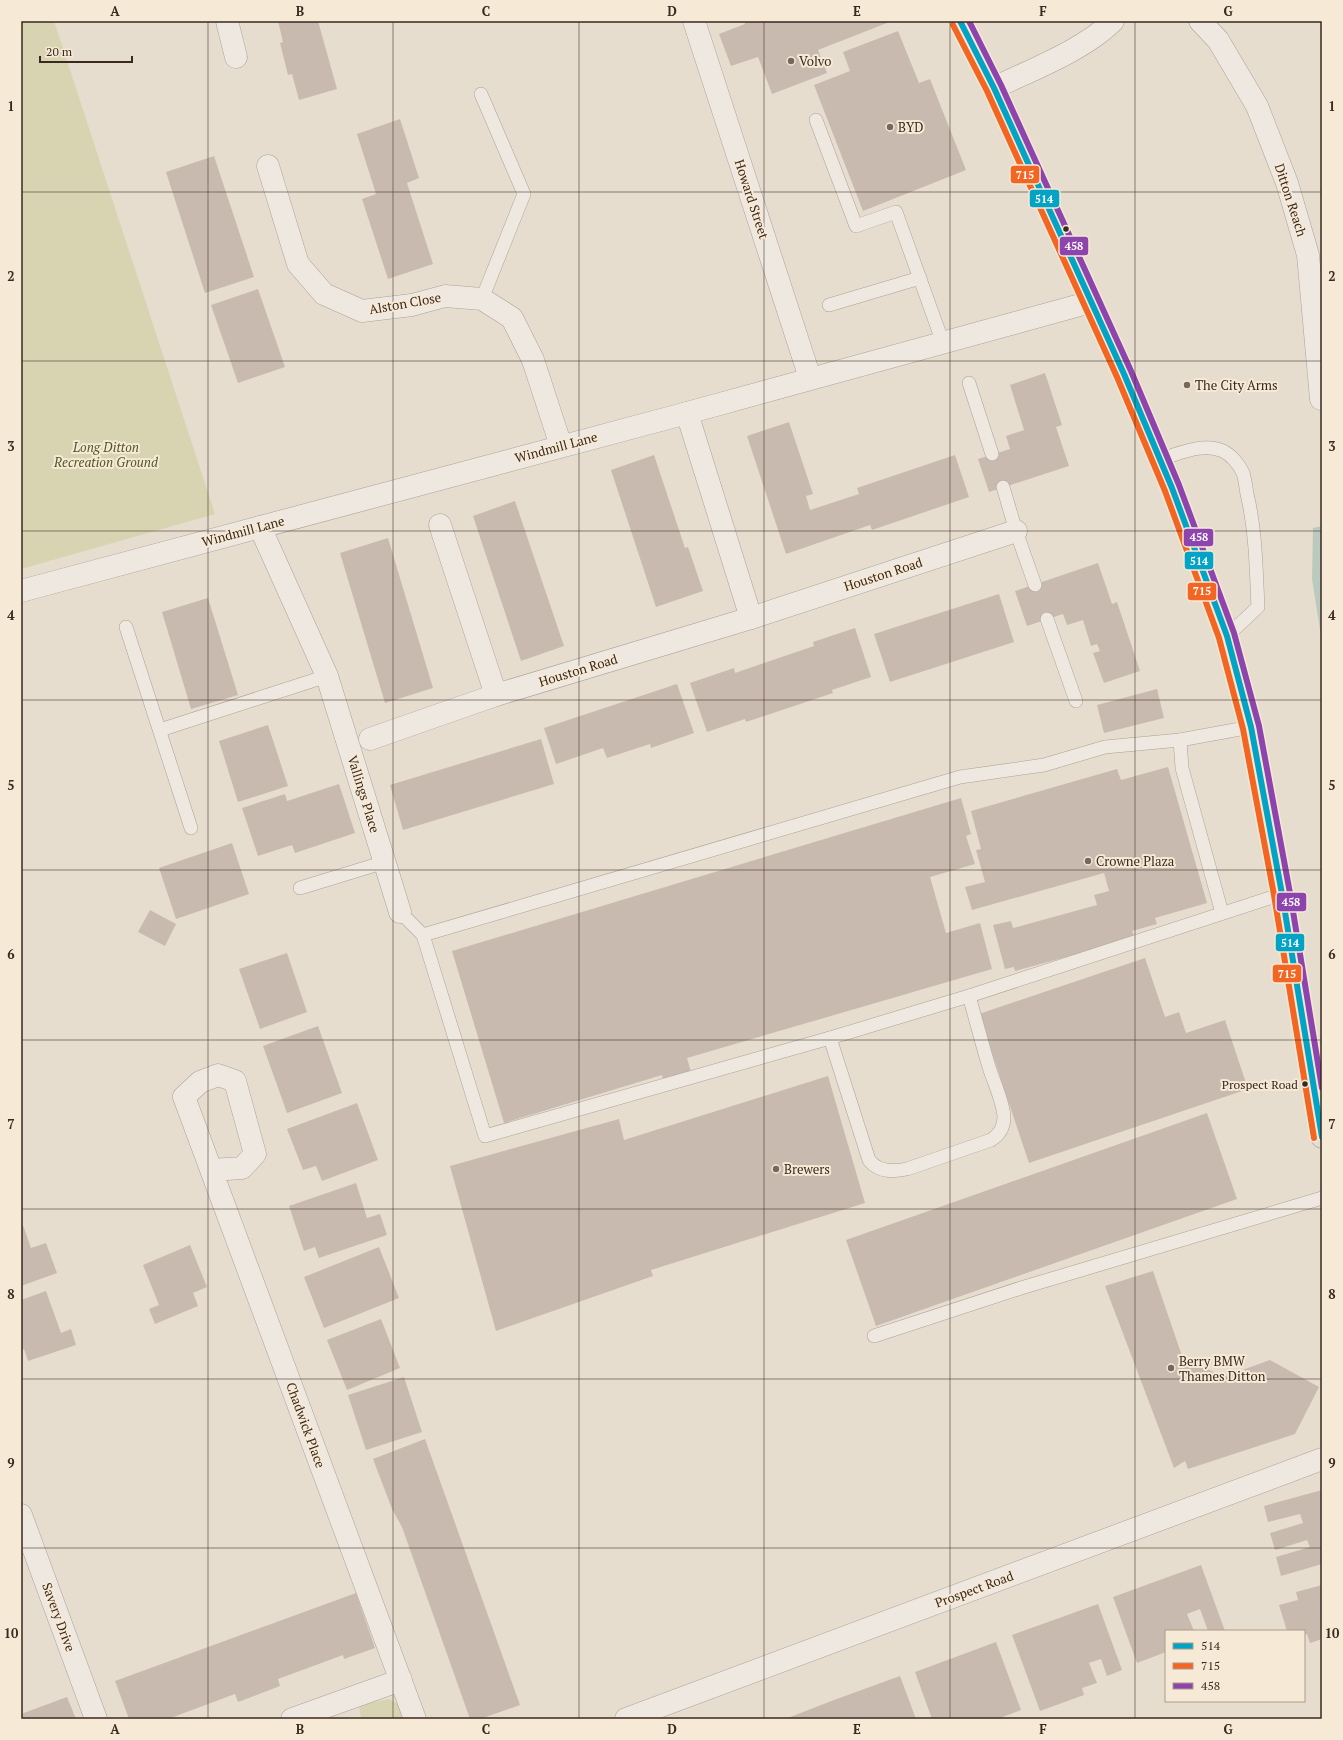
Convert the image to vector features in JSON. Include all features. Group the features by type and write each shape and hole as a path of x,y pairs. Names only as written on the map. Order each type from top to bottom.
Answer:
{"main road":[{"path":"960,21 994,88 1160,459 1228,636 1251,727 1282,894 1322,1137"}],"street":[{"path":"227,21 236,57"},
{"name":"Howard Street","path":"694,21 810,378"},
{"path":"994,88 1071,51 1106,28 1113,21"},
{"name":"Ditton Reach","path":"1200,21 1218,40 1257,106 1287,183 1308,256 1321,399"},
{"name":"Alston Close","path":"268,166 298,264 324,294 362,311 412,305 445,296 482,299 512,318 533,360 561,446"},
{"name":"Windmill Lane","path":"21,591 687,413 1091,302"},
{"path":"687,413 751,618"},
{"path":"440,525 496,695"},
{"name":"Vallings Place","path":"260,527 327,676 400,912"},
{"name":"Houston Road","path":"370,739 496,695 751,618 1016,530"},
{"name":"Chadwick Place","path":"211,1170 415,1719"},
{"name":"Prospect Road","path":"626,1719 1322,1459"},
{"name":"Savery Drive","path":"21,1515 96,1719"},
{"path":"292,1719 401,1680"}],"lane":[{"path":"481,94 524,194 482,299"},
{"path":"816,120 856,226 896,212 943,343"},
{"path":"829,305 920,278"},
{"path":"969,383 992,454"},
{"path":"1160,459 1196,449 1211,448 1222,450 1231,456 1243,473 1250,508 1255,548 1258,607 1228,636"},
{"path":"1003,487 1035,584"},
{"path":"1047,619 1076,701"},
{"path":"126,628 191,828"},
{"path":"160,730 327,676"},
{"path":"423,935 960,777 1044,765 1105,747 1180,740 1251,727"},
{"path":"1180,740 1182,768 1222,913"},
{"path":"300,888 385,862"},
{"path":"400,912 423,935 485,1136 830,1038 970,996 1282,894"},
{"path":"830,1038 869,1160 873,1166 885,1170 900,1171 991,1140 997,1136 1003,1127 1004,1117 970,996"},
{"path":"874,1336 1021,1288 1322,1198"}],"green space":[{"name":"Long Ditton Recreation Ground","path":"21,21 54,21 215,514 21,569"},
{"path":"389,1699 403,1706 407,1719 358,1719 361,1718 359,1705"}],"shaded area":[{"path":"1322,526 1322,642 1312,579 1313,528"}],"building":[{"path":"278,21 318,21 337,89 299,100 292,74 288,75 280,43 283,42"},
{"name":"Volvo","path":"744,21 892,21 818,50 827,73 772,94 758,57 731,66 719,34 745,24"},
{"name":"BYD","path":"898,31 919,83 930,79 966,170 863,211 814,85 850,71 843,52"},
{"path":"400,119 419,178 407,183 433,264 388,279 362,199 376,194 357,134"},
{"path":"214,156 254,277 205,293 166,172"},
{"path":"258,289 285,367 238,383 211,305"},
{"path":"1045,373 1062,425 1056,427 1069,466 989,492 978,459 1010,449 1006,436 1024,430 1010,385"},
{"path":"789,422 813,494 806,496 810,510 859,494 857,488 955,455 969,497 872,530 870,525 786,554 747,436"},
{"path":"654,455 685,548 688,547 703,591 656,607 611,470"},
{"path":"515,501 564,646 521,661 473,516"},
{"path":"388,538 433,688 385,703 340,553"},
{"path":"1098,563 1112,604 1117,602 1140,671 1104,683 1093,653 1100,651 1097,644 1091,646 1083,620 1067,625 1063,614 1027,626 1015,591"},
{"path":"999,594 1014,642 890,682 874,634"},
{"path":"208,598 238,695 191,709 162,612"},
{"path":"855,628 871,677 832,690 833,693 746,722 745,719 707,732 690,683 734,668 735,673 814,646 813,642"},
{"path":"677,684 694,733 651,748 650,744 607,758 603,748 556,764 544,728"},
{"path":"1157,689 1164,718 1104,733 1097,705"},
{"path":"268,725 288,786 238,802 219,741"},
{"path":"541,739 554,784 403,830 390,785"},
{"name":"Crowne Plaza","path":"1168,767 1207,903 1155,918 1157,924 1132,931 1135,938 1015,971 1014,967 1005,969 993,925 1011,921 1013,928 1097,905 1094,895 1109,891 1104,873 972,910 965,887 985,882 976,850 981,849 971,811 1117,769 1121,780"},
{"path":"339,784 355,833 295,853 292,845 258,856 242,808 285,794 287,801"},
{"path":"961,798 971,834 966,836 975,864 930,877 946,933 980,923 992,969 687,1058 691,1072 663,1080 662,1075 504,1123 452,951"},
{"path":"232,843 249,894 176,919 159,868"},
{"path":"150,910 176,924 165,946 138,932"},
{"path":"287,953 307,1012 260,1029 239,969"},
{"path":"1145,958 1165,1017 1179,1012 1186,1033 1225,1020 1248,1089 1029,1163 979,1014"},
{"path":"318,1026 342,1093 287,1113 263,1046"},
{"path":"828,1076 865,1203 651,1270 653,1276 496,1331 450,1166 619,1119 624,1140"},
{"path":"357,1103 378,1160 322,1181 316,1166 303,1170 287,1129"},
{"path":"1207,1113 1237,1199 876,1326 846,1240"},
{"path":"356,1183 367,1218 380,1214 387,1235 319,1258 315,1247 304,1251 289,1206"},
{"path":"23,1225 31,1248 46,1243 57,1273 21,1286 21,1226"},
{"path":"190,1245 207,1287 193,1293 198,1306 155,1324 149,1309 159,1305 143,1265"},
{"path":"379,1247 399,1298 324,1328 304,1277"},
{"name":"Berry BMW Thames Ditton","path":"1153,1271 1182,1356 1223,1377 1270,1360 1319,1387 1295,1434 1188,1469 1185,1461 1174,1468 1105,1286"},
{"path":"46,1291 61,1333 71,1329 76,1345 28,1361 24,1349 21,1350 21,1300"},
{"path":"381,1319 400,1368 347,1390 327,1340"},
{"path":"404,1377 422,1432 366,1450 348,1395"},
{"path":"425,1439 520,1705 480,1719 470,1719 402,1527 392,1509 373,1459"},
{"path":"1322,1490 1322,1564 1281,1576 1276,1557 1310,1547 1307,1540 1275,1550 1270,1533 1303,1523 1300,1514 1268,1522 1264,1506"},
{"path":"1201,1565 1225,1630 1208,1630 1200,1609 1187,1614 1194,1630 1165,1630 1165,1652 1137,1663 1113,1597"},
{"path":"1322,1585 1322,1639 1310,1643 1307,1634 1305,1635 1305,1630 1287,1630 1279,1605 1298,1600 1296,1592"},
{"path":"356,1593 375,1648 344,1659 343,1655 278,1679 280,1686 238,1702 235,1694 168,1719 129,1719 115,1681"},
{"path":"1098,1604 1122,1670 1107,1676 1101,1659 1089,1663 1097,1683 1082,1688 1084,1695 1040,1711 1012,1635"},
{"path":"996,1642 1021,1710 997,1719 932,1719 915,1672"},
{"path":"900,1676 916,1719 785,1719 834,1700"},
{"path":"67,1697 76,1719 21,1719 21,1714"}],"transit line":[{"name":"514","path":"960,21 994,88 1124,374 1172,488 1227,636 1251,727 1282,894 1322,1137"},
{"name":"458","path":"969,21 1001,85 1131,371 1179,485 1234,633 1259,726 1290,893 1322,1088"},
{"name":"715","path":"953,25 987,91 1117,377 1165,491 1219,638 1243,729 1274,895 1314,1138"}],"place":[{"name":"Volvo","path":"791,61"},
{"name":"BYD","path":"890,127"},
{"name":"The City Arms","path":"1187,385"},
{"name":"Crowne Plaza","path":"1088,861"},
{"name":"Prospect Road","path":"1305,1084"},
{"name":"Brewers","path":"776,1169"},
{"name":"Berry BMW Thames Ditton","path":"1171,1368"}]}
